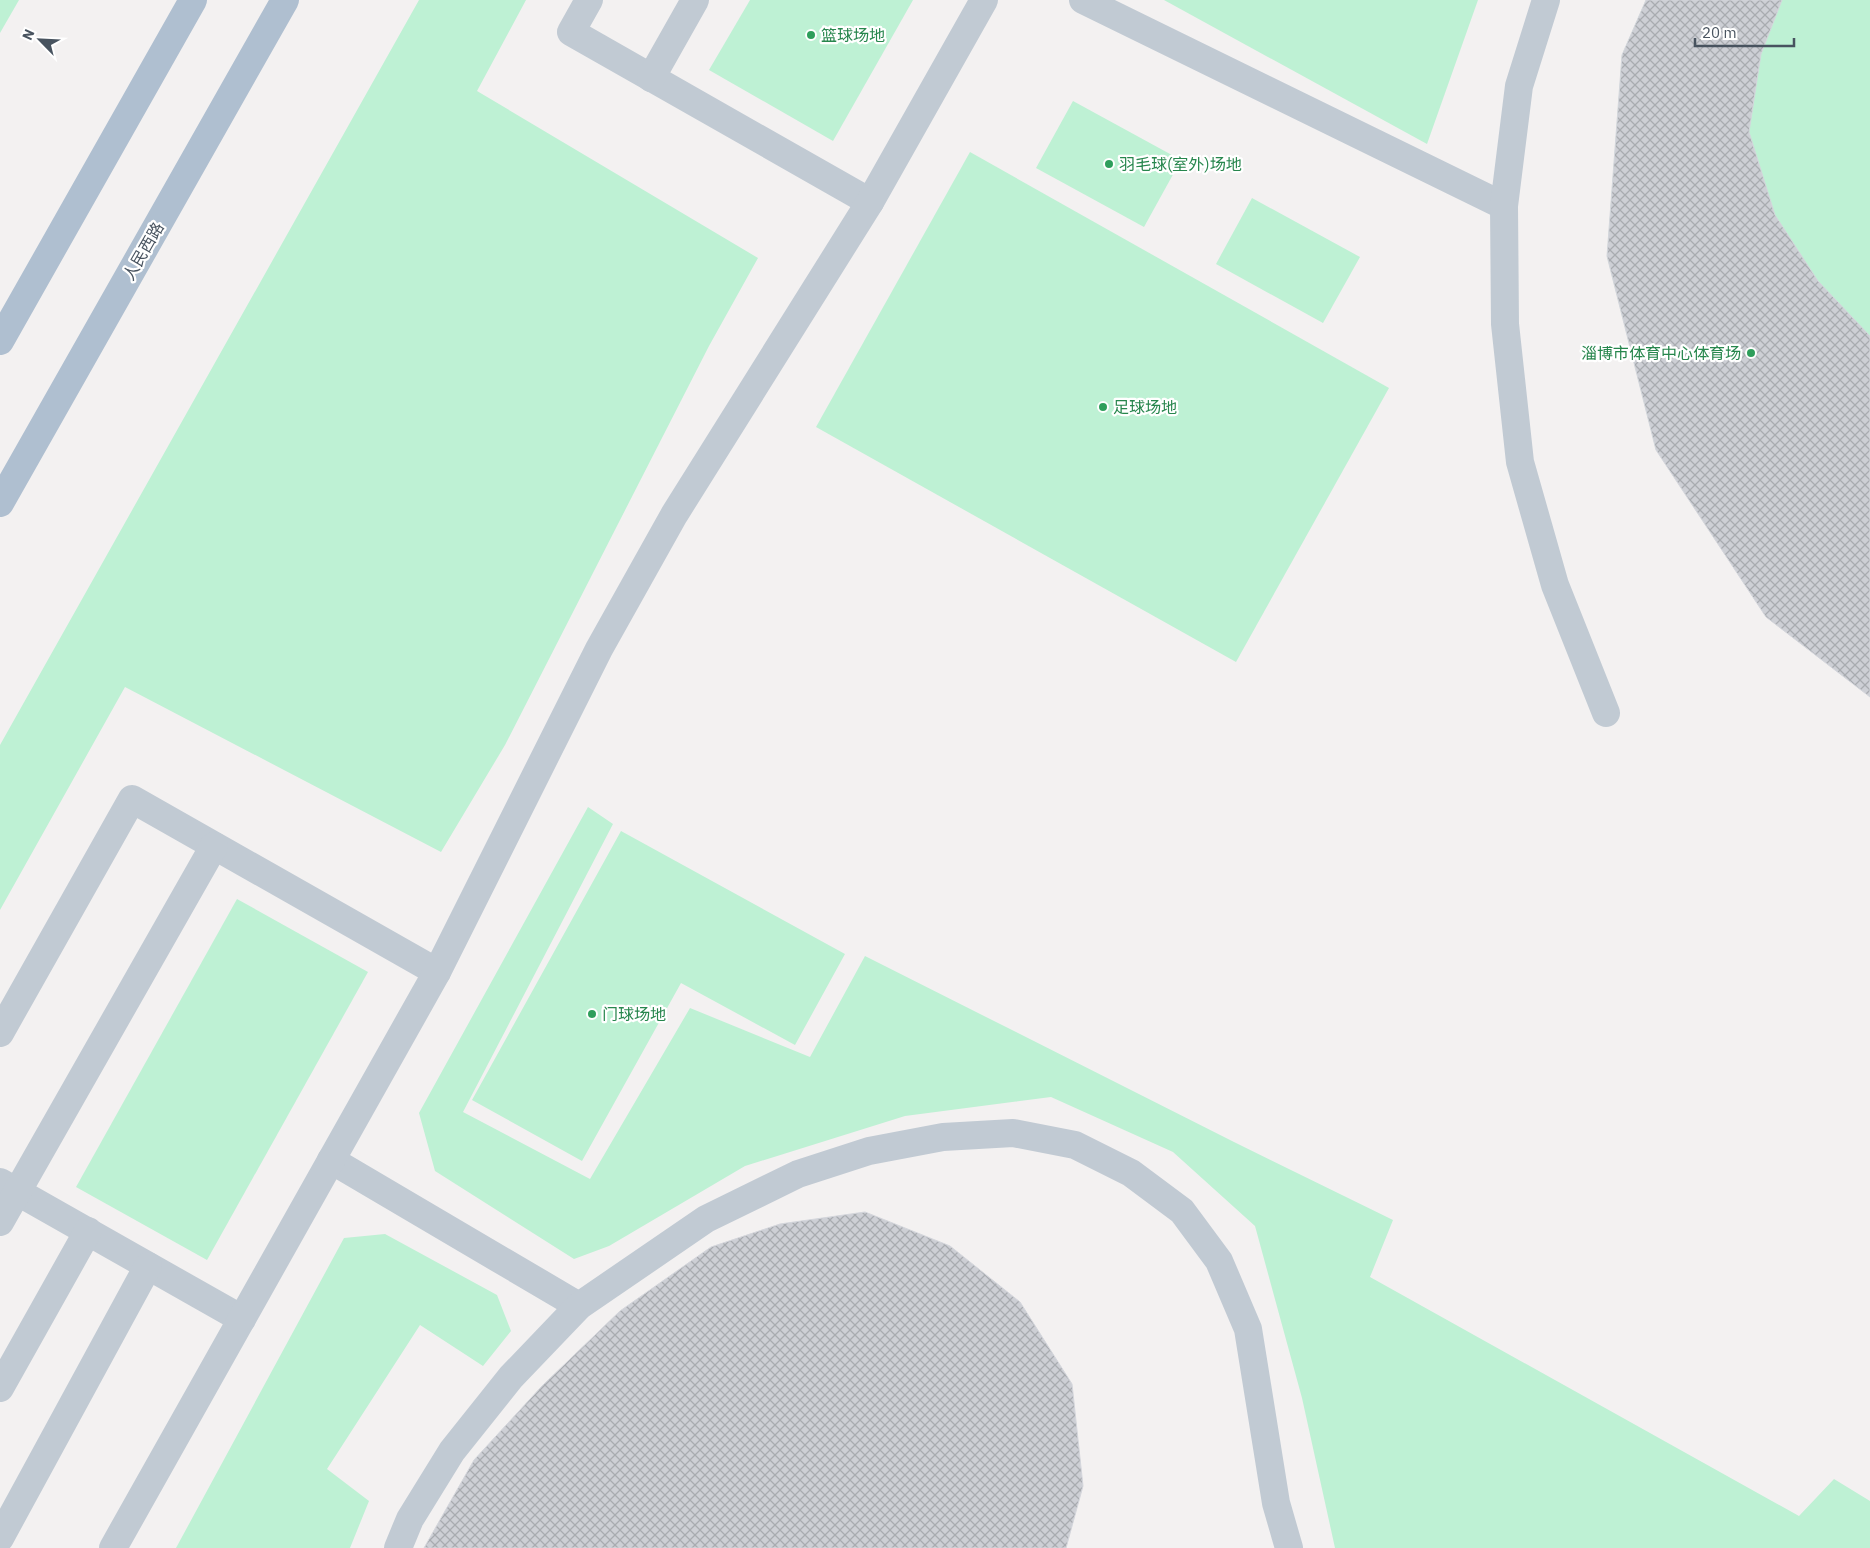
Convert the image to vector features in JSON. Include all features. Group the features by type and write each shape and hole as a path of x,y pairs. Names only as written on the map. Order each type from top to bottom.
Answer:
{"main road":[{"path":"0,341 193,0"},
{"name":"人民西路","path":"0,503 285,0"}],"street":[{"path":"589,0 571,32 870,202"},
{"path":"652,78 695,0"},
{"path":"113,1548 437,972 600,649 674,515 870,202 984,0"},
{"path":"1083,0 1504,206"},
{"path":"1546,0 1519,86 1504,206 1505,324 1520,462 1554,585 1606,713"},
{"path":"0,1033 132,799 437,972"},
{"path":"0,1222 9,1187 214,846"},
{"path":"398,1548 410,1519 452,1451 511,1377 579,1306 706,1219 798,1174 869,1151 943,1137 1013,1133 1075,1145 1131,1173 1182,1211 1219,1261 1248,1329 1276,1503 1289,1548"},
{"path":"331,1160 579,1306"},
{"path":"9,1187 242,1318"},
{"path":"0,1388 88,1231"},
{"path":"0,1538 148,1266"}],"green space":[{"path":"0,0 19,0 0,33"},
{"path":"419,0 526,0 477,91 758,258 709,346 505,745 441,852 125,687 0,910 0,745"},
{"name":"篮球场地","path":"750,0 913,0 833,141 709,70"},
{"path":"1164,0 1478,0 1427,144"},
{"name":"淄博市体育中心体育场","path":"1646,0 1870,0 1870,697 1656,450 1607,256 1622,55"},
{"name":"羽毛球(室外)场地","path":"1073,101 1181,160 1144,227 1036,168"},
{"name":"足球场地","path":"970,152 1389,388 1236,662 816,427"},
{"name":"羽毛球(室外)场地","path":"1252,198 1360,257 1323,323 1216,264"},
{"path":"588,807 613,824 463,1112 590,1179 690,1008 810,1057 865,956 1393,1220 1370,1277 1799,1516 1834,1479 1870,1501 1870,1548 1335,1548 1302,1398 1255,1226 1173,1152 1051,1097 905,1116 745,1166 609,1246 574,1259 435,1171 419,1113"},
{"name":"门球场地","path":"621,831 845,954 795,1045 681,983 582,1161 472,1100"},
{"path":"237,899 368,972 207,1260 76,1187"},
{"path":"385,1234 497,1295 511,1331 483,1366 420,1325 327,1469 369,1501 350,1548 176,1548 344,1238"}],"building":[{"name":"淄博市体育中心体育场","path":"1646,0 1782,0 1761,54 1749,132 1775,215 1818,281 1870,336 1870,697 1766,617 1656,450 1607,256 1622,55"},
{"path":"865,1212 950,1246 1020,1302 1072,1384 1083,1486 1066,1548 424,1548 474,1460 542,1386 620,1311 711,1247 780,1224"}],"place":[{"name":"篮球场地","path":"811,35"},
{"name":"羽毛球(室外)场地","path":"1109,164"},
{"name":"淄博市体育中心体育场","path":"1751,353"},
{"name":"足球场地","path":"1103,407"},
{"name":"门球场地","path":"592,1014"}]}
